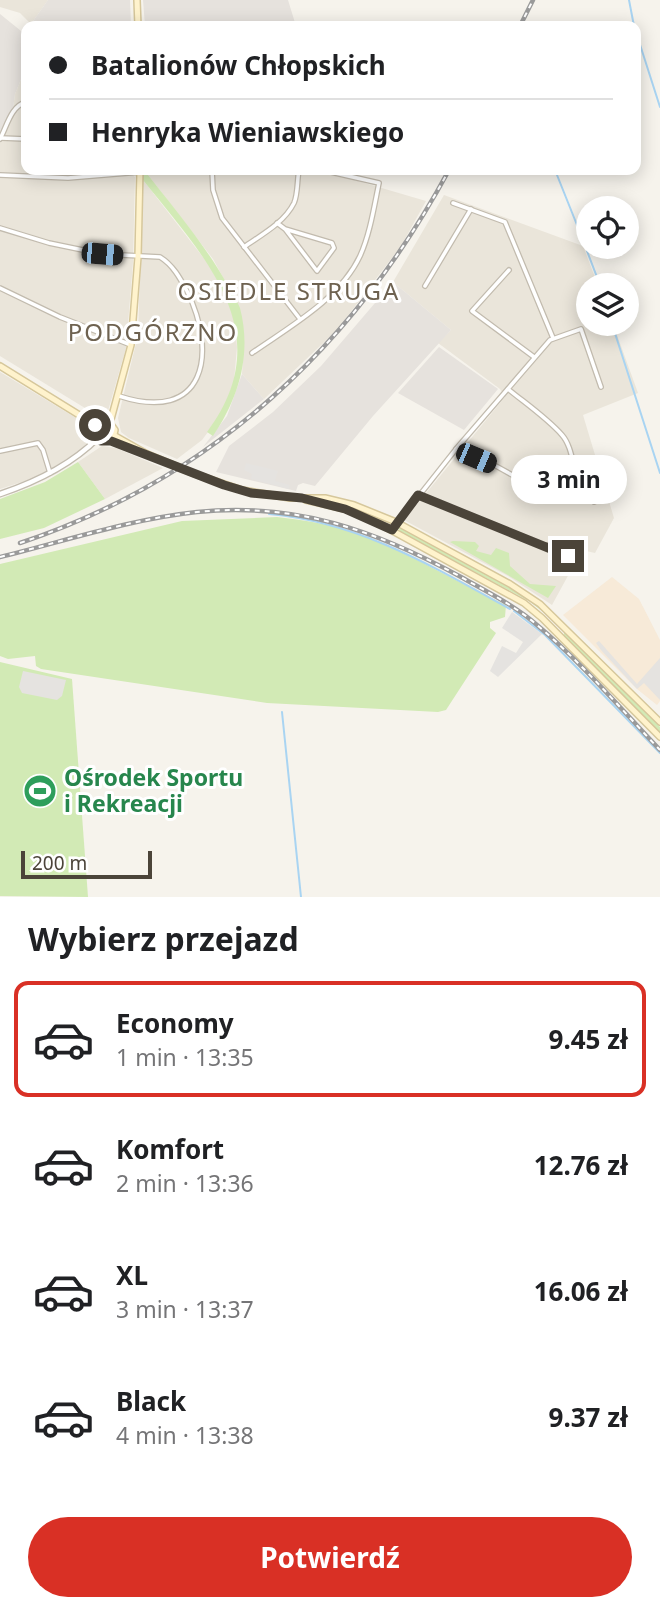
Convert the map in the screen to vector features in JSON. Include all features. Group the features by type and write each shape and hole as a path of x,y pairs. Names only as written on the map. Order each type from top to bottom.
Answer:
{"main road":[{"path":"136,0 138,21"},
{"path":"110,423 131,345 138,257 140,175"},
{"path":"0,366 97,426"},
{"path":"97,426 104,422 110,423 114,427 113,438"},
{"path":"97,426 97,438 104,442 113,438 202,477 242,490 302,498 352,511 392,530 530,607 660,737"},
{"path":"302,498 315,496 354,505 396,522 530,596 551,613 660,722"}],"street":[{"path":"21,103 15,109 1,139 21,139"},
{"path":"0,175 68,178 95,175"},
{"path":"212,175 213,190 222,218 300,319"},
{"path":"244,247 277,223 295,201 298,175"},
{"path":"252,353 300,319 333,291 355,264 367,235 379,183 344,175"},
{"path":"453,203 505,222 553,338"},
{"path":"425,286 471,208"},
{"path":"277,223 285,229 317,271 334,248 332,243 285,229"},
{"path":"0,228 75,248 138,257 160,257 178,275 198,319 202,354 196,380 192,388 180,398 159,403 119,396"},
{"path":"509,270 472,310 534,357"},
{"path":"0,288 60,317 131,345"},
{"path":"392,530 456,449 553,338 581,329 601,387"},
{"path":"508,389 564,436 579,481 587,498 594,502 598,500 600,491 579,481"},
{"path":"0,494 50,472 97,438"},
{"path":"0,451 38,443 50,472"},
{"path":"456,449 548,492 546,500 537,498 532,486"},
{"path":"418,495 568,556 575,551 570,544 545,545"}],"shaded area":[{"path":"0,0 48,0 33,21 28,21 20,13 0,7"},
{"path":"48,0 130,0 131,21 33,21"},
{"path":"143,0 288,0 294,21 145,21"},
{"path":"0,14 21,31 21,79 13,108 0,132"},
{"path":"21,79 21,175 135,177 133,262 126,348 106,418 98,416 0,356 0,132 13,108"},
{"path":"148,175 329,175 426,201 401,246 337,330 264,399 242,374 244,344 239,307 213,259"},
{"path":"143,180 209,265 230,303 234,318 237,347 234,381 222,413 202,440 177,459 129,438 121,432 118,418 138,335"},
{"path":"444,195 576,243 576,259 588,259 593,273 576,273 576,336 617,336 638,393 583,415 614,518 595,553 582,550 552,605 508,576 404,520 505,397 500,389 438,343 451,330 393,282"},
{"path":"393,282 451,330 373,416 315,486 303,483 298,485 296,491 216,472 229,446 273,412 321,366"},
{"path":"439,347 498,389 464,430 398,393"},
{"path":"0,372 91,427 93,437 79,451 52,468 31,479 0,489"},
{"path":"242,374 264,399 203,447 227,416"},
{"path":"102,446 116,448 163,468 105,499 78,462"},
{"path":"246,463 278,471 275,481 290,485 289,489 251,479 252,474 244,470"},
{"path":"612,577 639,599 660,640 660,701 657,705 637,689 563,615"},
{"path":"512,612 542,634 498,677 490,671 502,646 516,653 523,642 502,628"},
{"path":"599,641 637,684 660,658 660,700 644,683 637,689 601,650 596,643"},
{"path":"23,671 66,680 62,696 57,700 22,693 19,687"}],"green space":[{"path":"144,175 148,175 188,226 240,308 244,342 241,375 230,406 213,436 207,432 228,396 237,362 235,329 226,298 210,267 143,180"},
{"path":"78,462 105,499 44,528 0,539 0,499 45,482"},
{"path":"277,517 326,525 375,540 506,605 505,617 490,622 490,628 496,633 446,710 438,712 267,703 41,669 36,666 35,656 8,659 0,656 0,564 182,521"},
{"path":"398,528 502,581 521,593 556,622 529,601 401,532"},
{"path":"450,542 475,542 479,546 476,551 491,555 496,548 509,553 510,566 530,584 556,586 548,598"},
{"path":"564,633 568,633 660,727 660,734 564,636"},
{"name":"Ośrodek Sportu i Rekreacji","path":"0,662 72,679 88,897 0,896"}],"waterway":[{"path":"629,0 633,21"},
{"path":"641,48 660,107"},
{"path":"557,175 576,222"},
{"path":"590,259 595,273"},
{"path":"616,336 660,473"},
{"path":"269,514 334,526 364,536 423,562 510,609"},
{"path":"514,611 545,635 660,753"},
{"path":"282,712 301,897"}],"railway":[{"path":"522,21 533,0"},
{"path":"20,543 90,516 155,482 215,443 271,398 322,348 369,294 411,234 446,175"},
{"path":"0,557 123,525 197,512 268,511 334,523 366,533 429,560 519,611 569,654 660,750"}],"place":[{"name":"Ośrodek Sportu i Rekreacji","path":"40,791"}],"district":[{"name":"OSIEDLE STRUGA","path":"289,292"},
{"name":"PODGÓRZNO","path":"153,333"}],"route":[{"path":"95,425 96,436 101,441 111,441 251,493 302,498 345,509 392,530 418,495 568,556"}]}
